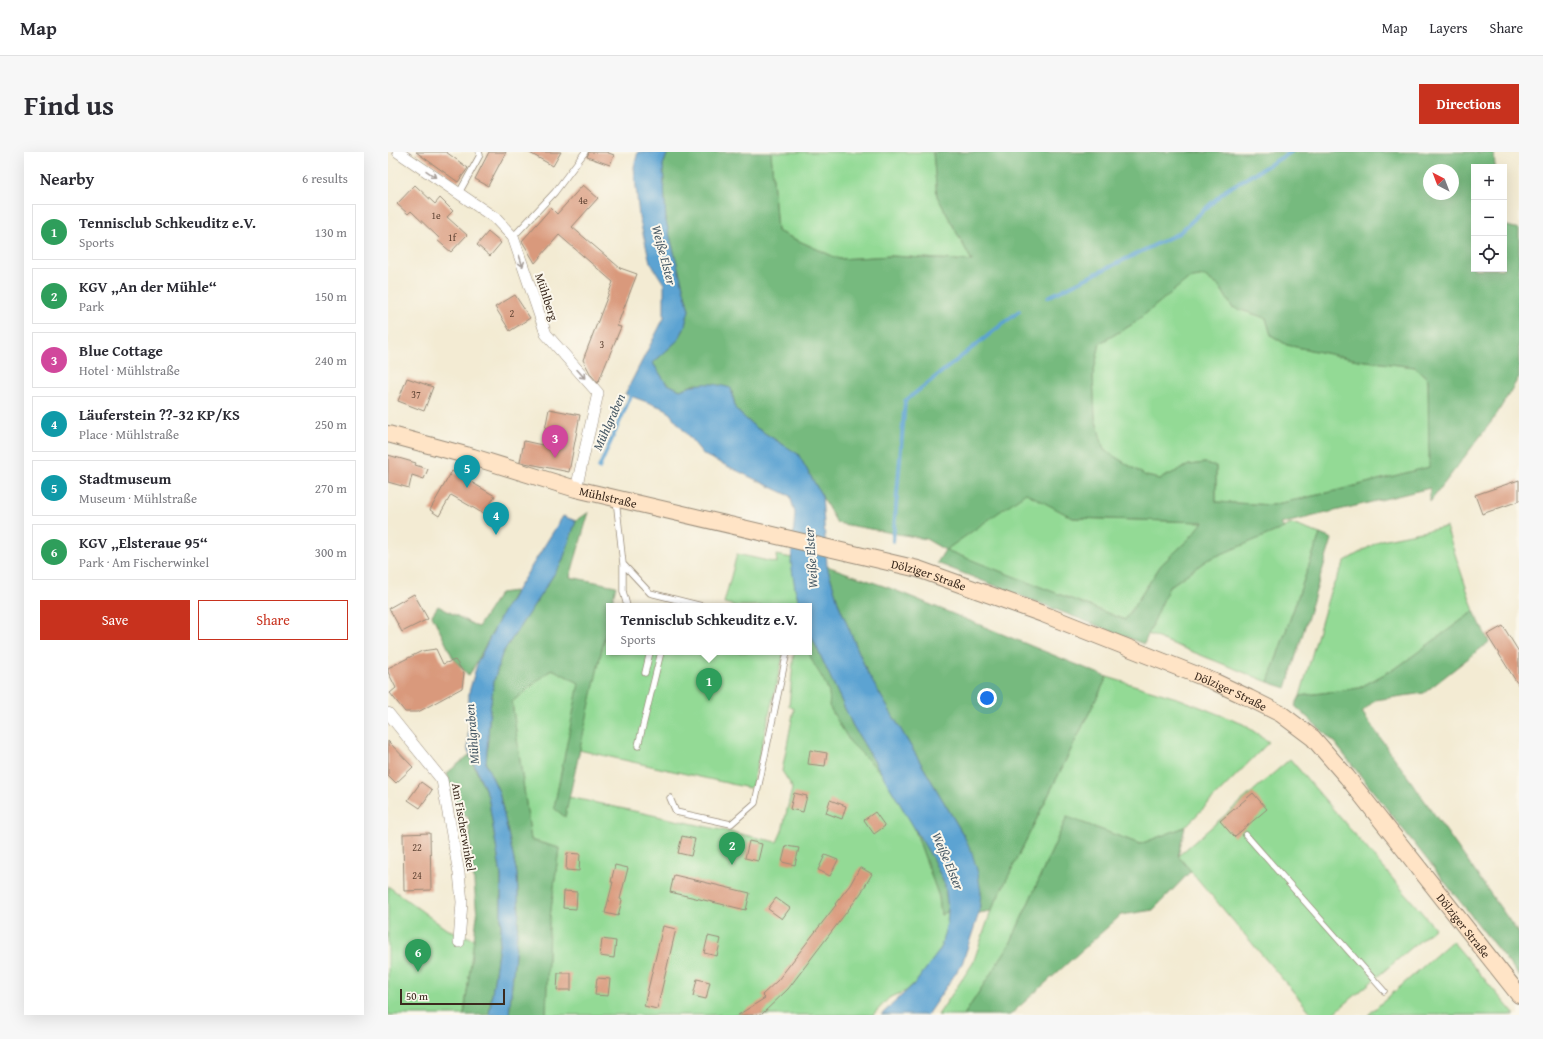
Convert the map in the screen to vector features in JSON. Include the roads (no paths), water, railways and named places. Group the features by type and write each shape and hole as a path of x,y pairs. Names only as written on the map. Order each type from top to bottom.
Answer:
{"street":[{"name":"Mühlberg","path":"398,152 495,218 514,237 546,334 598,393 576,489"},
{"name":"Mühlstraße","path":"388,434 473,457 576,489 832,549"},
{"name":"Dölziger Straße","path":"832,549 918,569 1043,614 1214,682 1281,714 1313,738 1347,777 1519,995"},
{"name":"Am Fischerwinkel","path":"388,713 442,780 454,838 461,887 462,902 459,942"}],"lane":[{"path":"459,193 480,155 479,152"},
{"path":"514,237 556,192 585,152"},
{"path":"616,499 623,564 623,591 626,603"},
{"path":"623,564 650,593 690,603"},
{"path":"673,603 674,599"},
{"path":"645,673 649,655"},
{"path":"638,746 660,655"},
{"path":"670,798 676,812 731,824 755,803 786,655"},
{"path":"1246,835 1384,991"}],"water":[{"name":"Weiße Elster","path":"638,152 668,152 663,165 666,221 689,310 684,329 678,340 653,363 666,383 680,390 700,384 711,384 731,388 736,410 755,427 798,454 822,496 827,566 839,605 868,674 964,836 972,853 978,873 981,893 979,913 962,964 927,1015 881,1015 916,982 940,950 947,923 948,911 945,885 933,859 853,726 812,637 812,603 799,603 791,563 795,513 790,496 704,455 666,409 625,394 664,318 664,284 650,262 639,217 634,167"},
{"path":"563,516 576,521 562,562 502,654 494,681 490,709 486,764 499,792 517,874 519,913 509,1015 489,1015 501,931 501,876 488,796 468,750 469,692 478,661 503,612"}],"waterway":[{"path":"1048,297 1179,233 1226,190 1291,152"},
{"path":"893,541 905,401 1019,311"},
{"name":"Mühlgraben","path":"599,468 633,391"}],"place":[{"name":"Blue Cottage","path":"555,458"},
{"name":"Stadtmuseum","path":"467,488"},
{"name":"Läuferstein ??-32 KP/KS","path":"496,535"},
{"name":"Tennisclub Schkeuditz e.V.","path":"709,701"},
{"name":"KGV „An der Mühle“","path":"732,865"},
{"name":"KGV „Elsteraue 95“","path":"418,972"}]}
